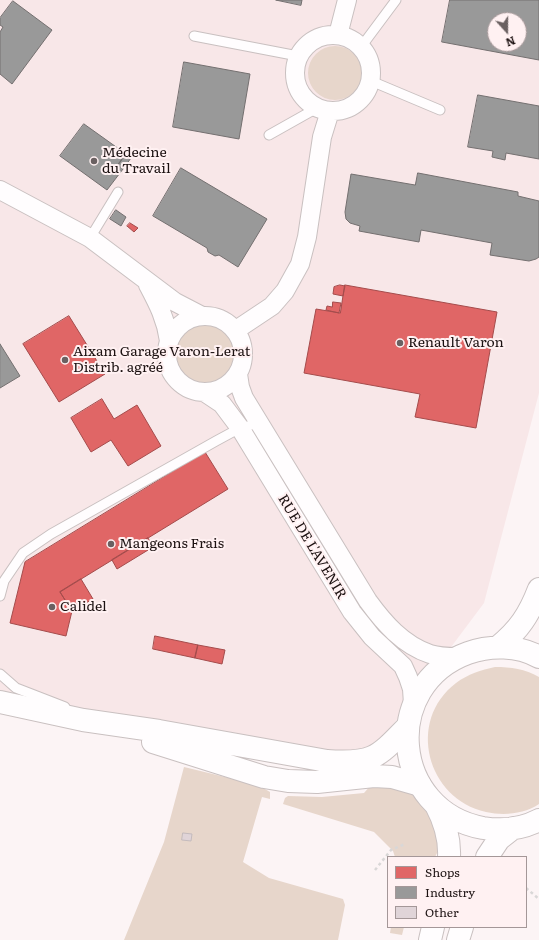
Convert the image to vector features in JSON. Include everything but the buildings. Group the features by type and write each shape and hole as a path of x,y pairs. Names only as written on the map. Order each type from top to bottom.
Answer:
{"main road":[{"path":"498,647 512,636 520,626 539,589"},
{"path":"539,657 518,649 498,647 477,650 446,663 431,676 419,692 413,704 408,726 407,747 411,767 420,786 436,805 453,818 472,826 492,829 513,828 539,820"},
{"path":"0,702 83,720 141,729 289,768 317,782 380,776 392,777 420,786"},
{"path":"83,720 264,777 289,768 327,762 361,762 374,757 385,750 408,726"},
{"path":"436,805 447,829 450,846 449,856"},
{"path":"488,856 499,839 513,828"},
{"path":"430,940 433,928"},
{"path":"458,940 462,928"}],"street":[{"path":"338,35 347,0"},
{"path":"326,35 338,35 351,39 361,47 368,57 372,69 371,81 367,91 356,104 341,111 323,110 307,101 299,91 295,80 295,68 298,56 305,46 315,39 326,35"},
{"path":"236,330 272,306 285,291 300,264 307,237 322,137 323,110"},
{"path":"0,190 90,238 175,302 202,316 221,318 236,330 243,344 244,360 238,374 223,388 204,392 186,387 173,375 167,359 169,341 166,324 161,309 144,279"},
{"path":"169,341 176,328 188,320 202,316"},
{"name":"RUE DE L'AVENIR","path":"238,374 244,398 378,615 403,639 417,649 432,655 458,657"},
{"name":"RUE DE L'AVENIR","path":"204,392 222,404 240,428 352,612 372,637 403,666 410,683 413,704"}],"lane":[{"path":"361,47 396,0"},
{"path":"194,36 298,56"},
{"path":"371,81 440,110"},
{"path":"269,135 323,110"},
{"path":"90,238 118,192"},
{"path":"0,596 4,581 23,553 51,534 240,428 259,423"},
{"path":"0,674 16,688 65,707 141,729"}],"path":[{"path":"375,870 391,850 405,844"},
{"path":"527,889 539,899"}],"shaded area":[{"path":"0,0 539,0 539,393 484,603 374,750 341,758 0,702"},
{"path":"335,46 345,48 354,54 360,63 362,73 360,83 354,92 345,98 335,100 325,98 316,92 310,83 308,73 310,63 316,54 325,48"},
{"path":"205,325 222,330 230,338 235,355 230,372 222,380 205,385 188,380 180,372 175,355 180,338 188,330"},
{"path":"495,667 518,669 539,677 539,804 527,810 507,814 486,812 466,804 449,792 437,775 430,757 428,737 431,717 441,699 456,683 465,677"},
{"path":"184,767 258,785 270,792 270,799 262,797 243,862 269,878 343,899 345,905 338,940 124,940 164,842"},
{"path":"371,785 407,790 424,806 436,825 438,851 436,856 395,856 393,851 374,832 283,804 285,798 288,796 322,797 364,793"},
{"path":"391,928 404,928 402,935 390,933"}],"place":[{"name":"Médecine du Travail","path":"94,161"},
{"name":"Renault Varon","path":"400,343"},
{"name":"Aixam Garage Varon-Lerat Distrib. agréé","path":"65,360"},
{"name":"Mangeons Frais","path":"111,544"},
{"name":"Calidel","path":"52,607"}]}
